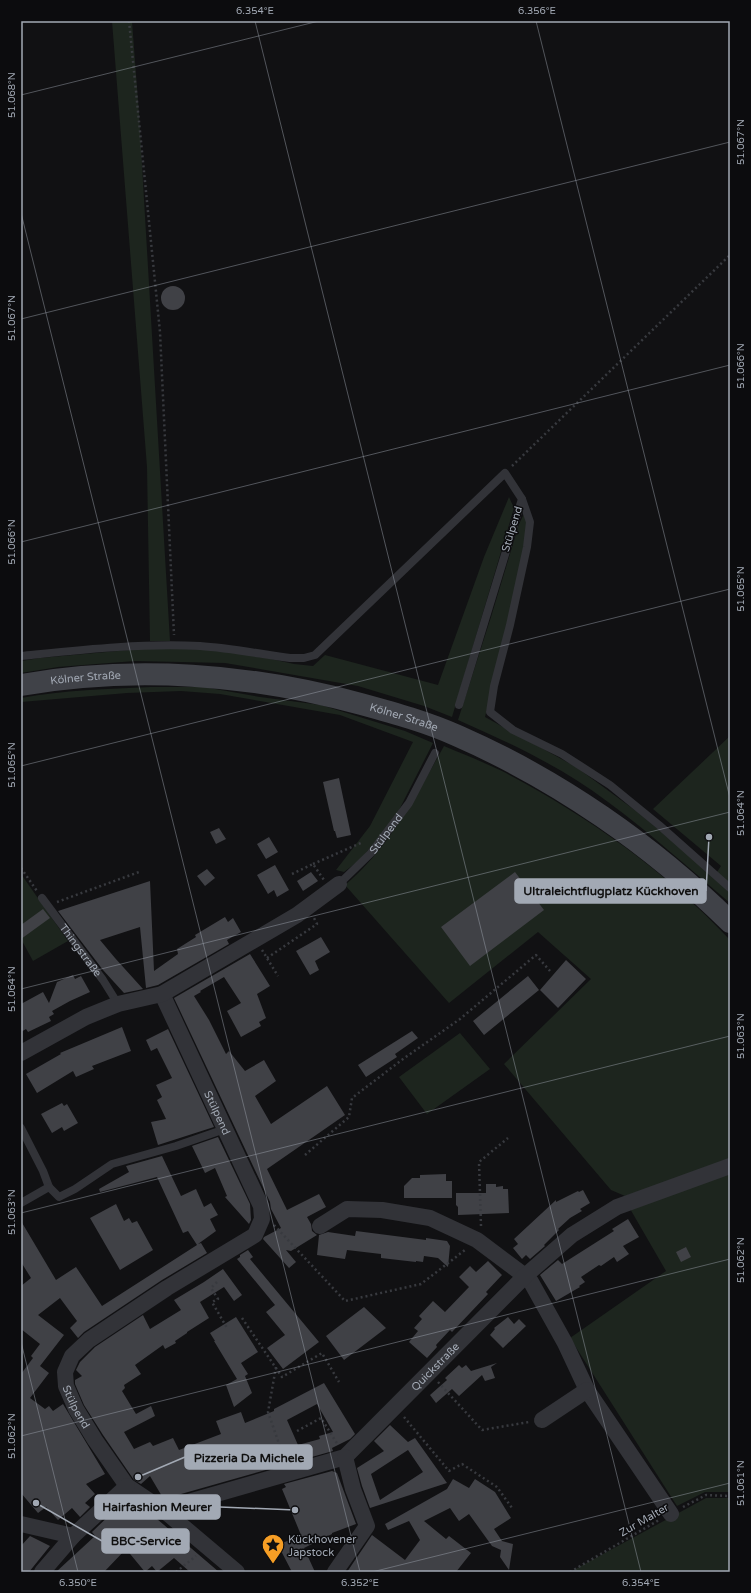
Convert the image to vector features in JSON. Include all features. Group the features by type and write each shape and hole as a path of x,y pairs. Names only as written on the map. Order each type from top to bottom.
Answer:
{"main road":[{"name":"Kölner Straße","path":"21,685 97,675 157,674 218,677 257,682 317,693 413,719 463,738 560,789 655,855 683,878 730,922"}],"street":[{"name":"Stülpend","path":"237,1572 167,1514 127,1486 94,1440 76,1409 66,1386 65,1372 72,1356 89,1340 168,1288 255,1235 262,1219 261,1206 162,994 256,939 307,907 335,887"},
{"path":"21,1053 86,1016 118,1004 162,994"},
{"name":"Quickstraße","path":"345,1457 430,1374 525,1276 572,1235 617,1207 730,1166"},
{"path":"320,1226 347,1209 382,1210 430,1218 477,1240 525,1276 531,1282 566,1343 587,1390 671,1514"},
{"path":"542,1420 587,1390"},
{"path":"167,1514 178,1505 345,1457 353,1489 367,1526 335,1572"},
{"path":"42,1572 73,1536 127,1486"},
{"path":"21,1524 73,1536"}],"lane":[{"path":"21,656 114,647 175,646 201,646 290,658 304,658 315,654 505,473"},
{"name":"Stülpend","path":"459,705 522,499 505,473"},
{"path":"522,499 530,522 527,547 510,625 494,686 490,712 513,730 562,754 610,785 659,825 730,888"},
{"name":"Stülpend","path":"335,887 371,853 409,803 435,753"},
{"name":"Thingstraße","path":"42,898 118,1004"},
{"path":"21,1128 50,1187 59,1197 75,1189 112,1164 176,1146 225,1129"},
{"path":"21,1204 50,1187"}],"path":[{"path":"130,21 160,332 175,646"},
{"path":"505,473 730,255"},
{"path":"292,874 361,843"},
{"path":"312,864 335,887"},
{"path":"21,868 42,898"},
{"path":"47,905 139,872"},
{"path":"267,958 317,924 307,907"},
{"path":"256,939 278,976"},
{"path":"305,1155 349,1117 352,1098 403,1059 460,1019 536,955 550,972"},
{"path":"262,1219 272,1222 345,1301 421,1284 477,1240 481,1235 479,1162 508,1138"},
{"path":"217,1282 211,1288 218,1298 212,1302 227,1328"},
{"path":"242,1318 282,1377 322,1353 339,1382"},
{"path":"276,1367 268,1412 289,1473"},
{"path":"430,1374 482,1430 542,1420"},
{"path":"396,1407 449,1471 462,1464 497,1487 512,1508"},
{"path":"297,1431 321,1418 345,1457"},
{"name":"Zur Malter","path":"570,1572 706,1495 730,1496"},
{"path":"176,1572 206,1547"}],"shaded area":[{"path":"112,21 132,21 139,114 170,641 150,641 147,467"},
{"path":"509,497 514,508 452,717 424,706 358,686 225,663 135,661 58,667 21,673 21,661 40,658 140,649 188,649 235,651 294,664 313,666 325,655 438,685 484,557"},
{"path":"524,514 527,522 523,555 485,717 576,767 636,811 715,875 721,866 653,809 730,736 730,903 670,851 590,789 535,756 458,720 519,524"},
{"path":"151,687 204,687 260,697 321,705 405,731 433,743 396,816 361,859 344,872 336,870 370,826 413,742 340,715 220,694 181,691 127,693 21,702 21,698 53,693"},
{"path":"444,746 502,771 594,825 651,867 679,890 730,940 730,1161 625,1196 611,1190 504,1064 591,979 538,932 449,1003 345,885 375,855 388,838 412,802"},
{"path":"21,874 68,941 33,961 21,939"},
{"path":"460,1033 490,1069 427,1114 399,1077"},
{"path":"730,1171 730,1492 705,1492 677,1506 570,1338 666,1271 629,1207"},
{"path":"706,1498 730,1498 730,1572 570,1572"}],"building":[{"path":"173,286 182,289 185,298 182,307 173,310 164,307 161,298 164,289"},
{"path":"339,778 351,835 337,838 334,831 323,782"},
{"path":"219,828 226,839 216,844 210,832"},
{"path":"269,837 278,852 266,859 257,844"},
{"path":"275,865 289,890 277,897 274,890 268,894 257,875"},
{"path":"207,869 215,878 205,886 197,876"},
{"path":"311,872 318,881 303,891 297,881"},
{"path":"515,872 544,910 470,966 441,927"},
{"path":"150,881 154,971 178,954 177,949 196,937 195,935 225,917 228,922 233,918 241,932 227,940 229,944 158,985 146,988 140,927 100,940 143,989 124,993 103,970 58,911"},
{"path":"43,909 50,918 21,939 21,925"},
{"path":"321,937 330,952 315,961 319,970 310,975 296,951"},
{"path":"250,954 270,986 257,994 266,1018 259,1022 261,1026 241,1037 227,1011 241,1003 224,977 194,996 209,1020 226,1054 229,1051 245,1071 264,1060 276,1081 255,1096 271,1124 327,1086 345,1115 267,1169 287,1210 319,1194 326,1207 307,1217 311,1224 312,1231 317,1235 291,1251 286,1250 296,1262 289,1268 263,1239 281,1228 174,998"},
{"path":"566,960 586,979 558,1008 540,990"},
{"path":"73,975 75,979 81,976 90,992 52,1011 54,1014 49,1017 51,1021 28,1032 26,1029 21,1032 21,1004 43,992 49,1003 57,982"},
{"path":"528,976 539,990 484,1035 473,1021"},
{"path":"122,1027 131,1051 92,1066 94,1069 76,1077 73,1071 37,1093 26,1074 61,1054 60,1053"},
{"path":"168,1029 214,1127 158,1145 151,1122 166,1119 157,1100 162,1097 156,1085 172,1078 157,1048 151,1051 146,1040"},
{"path":"412,1031 418,1038 395,1054 397,1057 366,1077 358,1065"},
{"path":"62,1103 64,1106 67,1104 78,1123 64,1131 62,1127 52,1133 41,1114"},
{"path":"218,1137 250,1204 251,1220 249,1224 225,1197 227,1196 215,1168 205,1173 192,1146"},
{"path":"162,1156 181,1196 196,1189 204,1207 211,1203 218,1215 210,1219 216,1231 198,1244 201,1243 207,1253 162,1280 84,1332 78,1338 70,1328 77,1321 60,1298 38,1315 64,1335 40,1366 49,1373 30,1398 45,1409 49,1406 53,1411 63,1404 105,1474 86,1484 95,1494 85,1503 90,1507 80,1517 72,1508 58,1520 46,1507 38,1513 21,1493 21,1374 33,1358 31,1356 40,1344 21,1329 21,1286 31,1278 21,1262 21,1221 56,1280 76,1267 102,1306 197,1245 188,1231 183,1233 157,1177 100,1192 99,1189 129,1172 126,1166"},
{"path":"446,1174 446,1181 452,1181 452,1198 404,1198 404,1186 412,1178 420,1178 420,1175"},
{"path":"486,1184 496,1184 496,1187 503,1186 503,1189 508,1189 509,1213 458,1215 456,1193 486,1193"},
{"path":"583,1190 590,1203 580,1209 582,1211 570,1218 558,1229 559,1230 544,1245 545,1246 530,1259 526,1255 522,1259 513,1248 518,1244 514,1239 556,1200 556,1202"},
{"path":"116,1204 124,1221 129,1218 132,1223 137,1221 153,1250 120,1270 90,1218"},
{"path":"628,1219 639,1237 623,1246 629,1254 617,1262 614,1257 601,1266 599,1265 581,1277 585,1282 579,1286 580,1287 556,1301 540,1275 558,1260 562,1264 614,1231 612,1229"},
{"path":"356,1231 426,1240 426,1238 447,1241 450,1246 448,1267 438,1258 424,1256 423,1262 416,1262 381,1258 381,1254 347,1250 345,1259 317,1255 319,1235 328,1232 355,1236"},
{"path":"686,1247 691,1257 681,1262 676,1252"},
{"path":"248,1250 253,1257 250,1259 319,1342 283,1369 267,1348 285,1335 266,1312 275,1305 237,1259"},
{"path":"488,1261 502,1275 486,1292 488,1294 452,1332 450,1330 436,1345 437,1347 427,1358 409,1342 418,1331 414,1328 422,1319 419,1316 433,1301 445,1312 469,1287 459,1277 470,1266 476,1272"},
{"path":"223,1269 242,1295 234,1301 224,1287 200,1302 209,1318 175,1341 176,1343 165,1349 163,1345 135,1365 141,1374 124,1385 125,1388 122,1391 136,1414 151,1406 155,1416 124,1432 134,1449 150,1442 153,1446 173,1438 179,1450 221,1434 216,1421 241,1412 245,1423 274,1411 274,1409 324,1383 355,1434 350,1439 332,1448 333,1451 163,1498 150,1476 141,1484 134,1480 103,1435 84,1405 75,1384 75,1380 82,1376 76,1370 80,1362 95,1347 143,1315 150,1329 181,1310 174,1300","holes":["317,1404 333,1432 319,1436 320,1439 298,1445 287,1420"]},
{"path":"364,1307 386,1328 344,1360 326,1336"},
{"path":"236,1317 258,1352 241,1363 248,1374 245,1376 252,1393 234,1407 226,1385 237,1379 210,1333"},
{"path":"508,1317 514,1324 519,1319 526,1326 503,1348 490,1335 495,1329 494,1328"},
{"path":"497,1363 491,1367 495,1378 485,1381 482,1375 459,1396 452,1389 436,1403 430,1395 447,1380 445,1378 459,1365 462,1368 466,1365 471,1371"},
{"path":"390,1425 408,1442 415,1438 447,1483 370,1508 357,1468 384,1451 374,1441","holes":["408,1450 423,1472 380,1500 371,1474"]},
{"path":"332,1471 337,1473 356,1524 332,1533 304,1548 315,1572 292,1572 278,1545 301,1535 282,1489 286,1487 284,1484"},
{"path":"453,1479 469,1488 475,1479 495,1492 511,1518 494,1529 502,1541 513,1544 509,1570 500,1557 501,1550 492,1546 469,1514 459,1521 450,1508 424,1521 446,1539 449,1536 471,1553 456,1572 347,1572 372,1535 405,1560 420,1540 409,1521 388,1530 385,1524 447,1489"},
{"path":"129,1504 142,1507 150,1513 219,1572 190,1572 174,1558 157,1572 152,1566 145,1572 126,1549 104,1572 56,1572 95,1536 92,1532 120,1505"},
{"path":"30,1536 50,1546 29,1572 21,1572 21,1546"}],"place":[{"name":"Ultraleichtflugplatz Kückhoven","path":"709,837"},
{"name":"Pizzeria Da Michele","path":"138,1477"},
{"name":"BBC-Service","path":"36,1503"},
{"name":"Hairfashion Meurer","path":"295,1510"},
{"name":"Kückhovener Japstock","path":"273,1564"}]}
